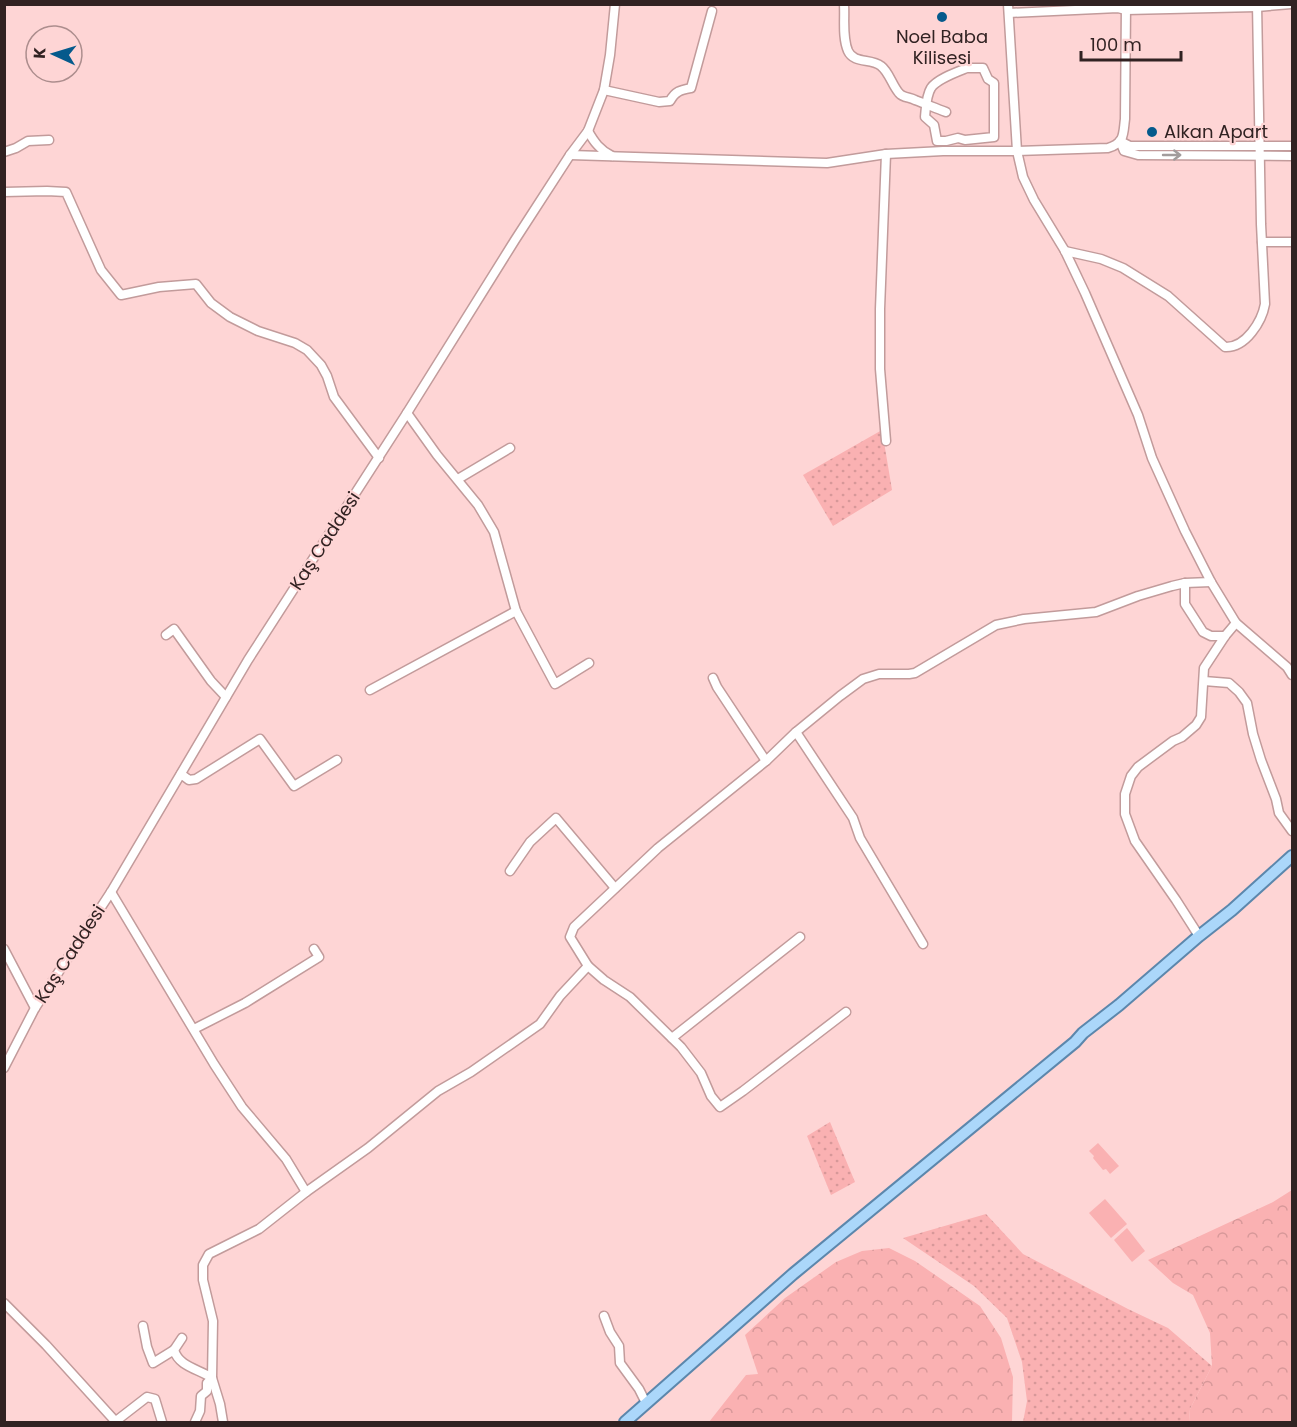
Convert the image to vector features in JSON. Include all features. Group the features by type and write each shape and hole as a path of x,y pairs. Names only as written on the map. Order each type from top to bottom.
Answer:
{"main road":[{"path":"625,1422 794,1274 1075,1042 1290,859"}],"street":[{"name":"Kaş Caddesi","path":"4,1068 35,1008 111,892 248,660 379,458 570,155 588,131 604,90 615,4"},
{"path":"844,4 849,53 855,58 879,64 904,97 946,112"},
{"path":"1291,4 1008,9 1017,151 1023,177 1065,251 1138,415 1152,458 1201,564 1236,623 1287,667 1293,675"},
{"path":"1065,251 1101,259 1122,268 1168,296 1226,347 1238,345 1252,332 1264,312 1265,304 1257,6"},
{"path":"570,155 827,163 886,154 1117,146 1123,137 1125,119 1126,7"},
{"path":"604,90 659,102 670,101 673,95 680,90 692,88 712,10"},
{"path":"967,68 983,68 988,79 993,82 994,137 937,141 934,125 925,117 927,105 932,86 949,75 967,68"},
{"path":"588,131 603,151 615,157"},
{"path":"4,152 28,141 49,140"},
{"path":"1120,141 1130,146 1293,146"},
{"path":"1120,141 1124,150 1138,155 1293,156"},
{"path":"886,154 880,309 880,359 886,441"},
{"path":"4,192 66,192 101,270 121,295 159,286 196,284 211,303 230,317 258,331 295,343 307,350 324,371 334,397 379,458"},
{"path":"1262,242 1293,242"},
{"path":"407,413 477,505 494,532 516,611 555,684 589,663"},
{"path":"458,480 510,448"},
{"path":"846,1011 720,1107 711,1096 701,1073 681,1047 630,997 588,966 570,937 574,927 658,848 863,679 879,674 915,673 996,625 1024,619 1096,612 1138,596 1185,583 1196,577 1201,564"},
{"path":"1185,583 1211,582"},
{"path":"1185,583 1185,604 1203,632 1212,636 1225,636"},
{"path":"370,690 516,611"},
{"path":"1199,936 1135,841 1125,814 1125,794 1131,776 1138,767 1196,725 1201,717 1204,668 1236,623"},
{"path":"166,635 174,629 226,697"},
{"path":"713,678 766,761"},
{"path":"1204,681 1228,683 1247,703 1253,734 1279,813 1293,831"},
{"path":"796,732 853,818 860,838 923,945"},
{"path":"181,774 189,780 196,779 260,740 294,786 337,760"},
{"path":"510,871 530,842 556,818 615,888"},
{"path":"111,892 242,1107 286,1159 306,1192"},
{"path":"672,1038 800,937"},
{"path":"4,948 35,1008"},
{"path":"194,1029 244,1003 320,957 314,949"},
{"path":"224,1422 212,1378 213,1321 203,1280 203,1265 209,1254 259,1229 368,1148 438,1091 540,1024 560,996 588,966"},
{"path":"4,1303 116,1422 147,1397 155,1399 162,1422"},
{"path":"604,1316 619,1346 620,1363 646,1403"},
{"path":"143,1326 153,1363 174,1350 182,1338"},
{"path":"174,1350 176,1357 195,1371 212,1378"},
{"path":"195,1422 200,1411 201,1396 207,1391 207,1383 212,1378"}],"green space":[{"path":"882,430 892,490 833,526 803,475"},
{"path":"830,1122 855,1182 831,1195 807,1136"},
{"path":"1098,1143 1119,1166 1110,1174 1106,1169 1103,1170 1089,1151"},
{"path":"1292,1190 1292,1422 1189,1422 1190,1409 1212,1366 1210,1333 1193,1295 1173,1283 1148,1260 1273,1202"},
{"path":"1105,1199 1127,1224 1111,1238 1089,1213"},
{"path":"986,1214 1023,1254 1168,1328 1212,1366 1190,1409 1189,1422 1023,1422 1027,1401 1022,1362 1007,1318 974,1286 903,1238"},
{"path":"1127,1228 1145,1251 1132,1262 1114,1240"},
{"path":"889,1248 915,1261 980,1306 1001,1338 1013,1377 1012,1422 709,1422 746,1375 758,1374 745,1335 785,1298 836,1262 862,1251"}],"place":[{"name":"Noel Baba Kilisesi","path":"942,17"},
{"name":"Alkan Apart","path":"1152,132"}]}
